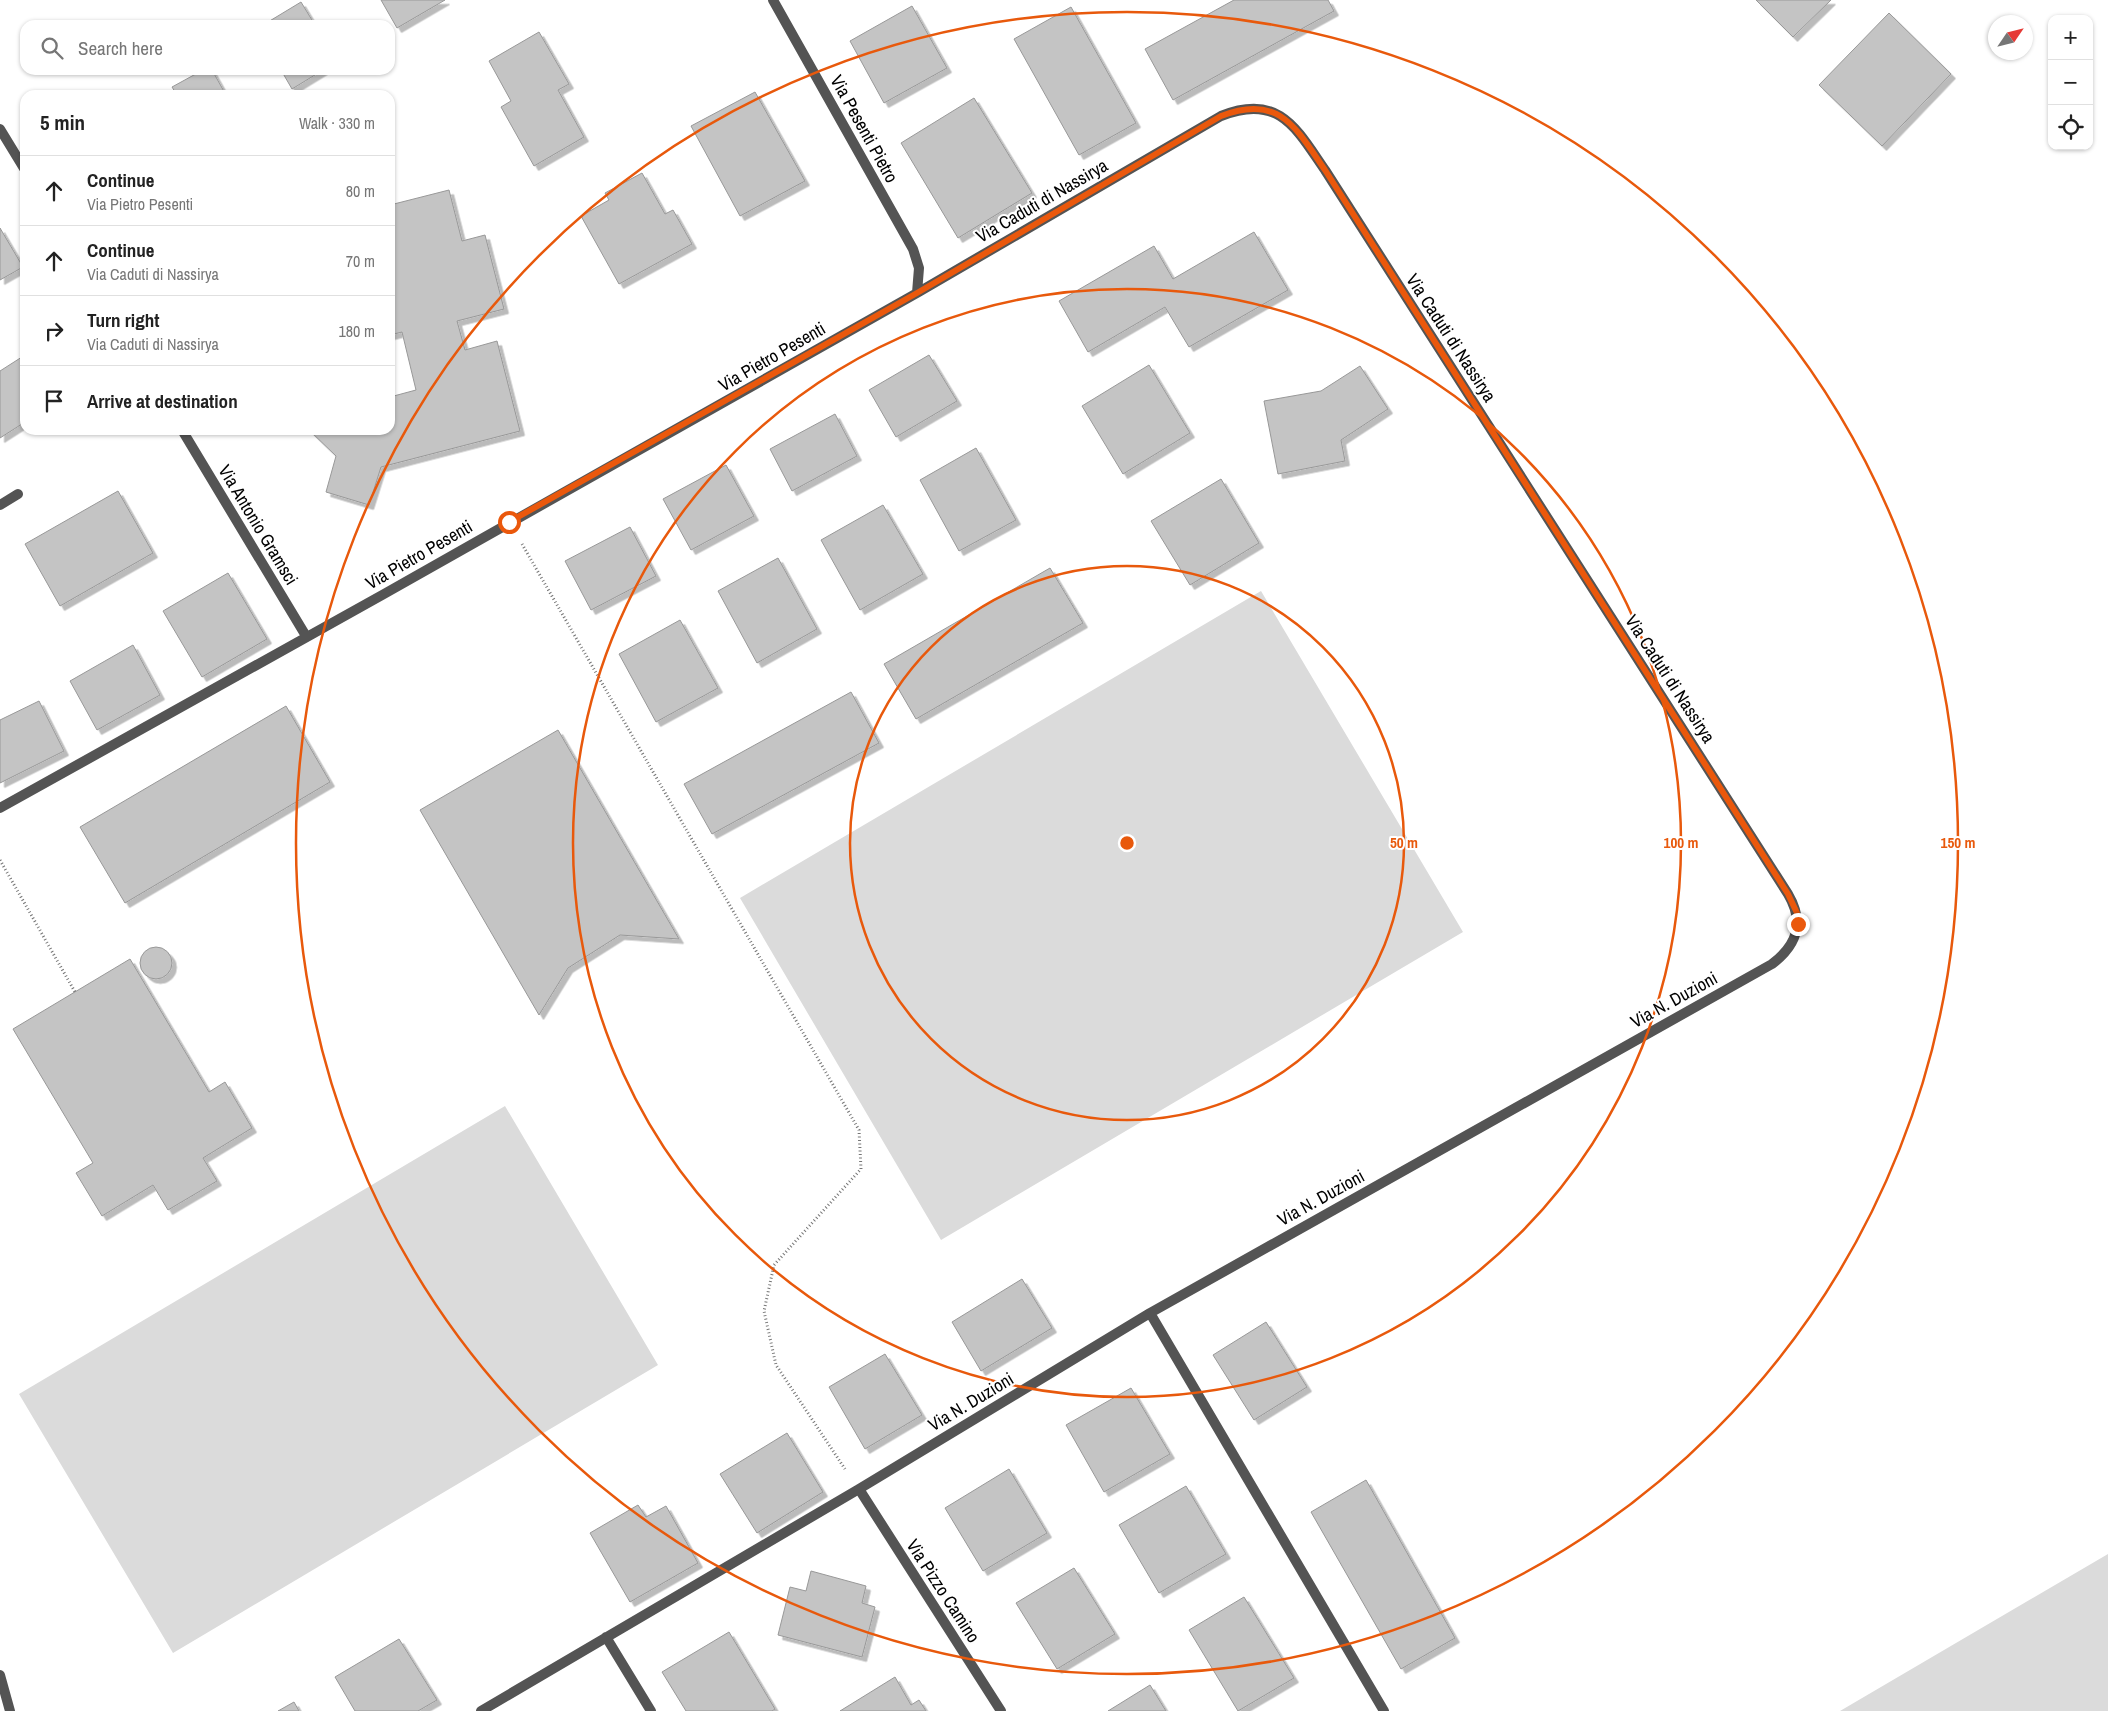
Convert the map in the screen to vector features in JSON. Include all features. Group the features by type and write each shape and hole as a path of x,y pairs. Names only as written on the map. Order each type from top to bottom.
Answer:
{"street":[{"name":"Via Pesenti Pietro","path":"773,0 914,249 920,277 917,293"},
{"name":"Via Caduti di Nassirya","path":"917,293 1221,116 1235,110 1259,109 1270,111 1287,120 1325,170 1788,894 1797,913 1796,936"},
{"path":"0,129 20,162"},
{"name":"Via Pietro Pesenti","path":"0,808 917,293"},
{"name":"Via Antonio Gramsci","path":"185,435 306,636"},
{"path":"0,505 18,494"},
{"name":"Via N. Duzioni","path":"481,1711 859,1489 1150,1313 1772,964 1782,956 1796,936"},
{"path":"1150,1313 1384,1711"},
{"name":"Via Pizzo Camino","path":"859,1489 1001,1711"},
{"path":"606,1637 651,1711"},
{"path":"0,1675 10,1711"}],"path":[{"path":"509,522 859,1130 861,1169 774,1266 764,1311 776,1365 859,1489"},
{"path":"0,860 75,992"}],"shaded area":[{"path":"1261,591 1463,932 941,1240 740,898"},
{"path":"505,1106 658,1365 173,1653 19,1394"},
{"path":"2108,1554 2108,1711 1840,1711"}],"building":[{"path":"381,0 445,0 397,28 395,20 392,20"},
{"path":"1234,0 1328,0 1334,11 1173,100 1145,49"},
{"path":"1756,0 1831,0 1793,37"},
{"path":"301,2 312,20 271,20"},
{"path":"912,6 947,68 884,103 850,41"},
{"path":"1071,7 1136,123 1079,155 1014,39"},
{"path":"1889,13 1951,74 1882,146 1819,85"},
{"path":"539,32 569,84 558,90 584,137 534,166 501,107 511,101 489,61"},
{"path":"194,75 215,75 223,90 174,90 172,87"},
{"path":"284,75 315,75 292,89"},
{"path":"755,92 805,181 740,216 691,126"},
{"path":"974,98 1032,193 958,238 901,143"},
{"path":"642,173 665,214 673,210 692,244 619,284 581,216 609,200 605,193"},
{"path":"449,190 462,241 485,235 504,309 457,321 465,350 497,341 520,431 381,467 369,505 326,492 336,456 314,435 395,435 395,396 416,390 402,332 395,334 395,204"},
{"path":"0,228 20,262 20,269 0,280"},
{"path":"1254,232 1288,290 1189,347 1165,307 1088,352 1059,301 1154,246 1173,279"},
{"path":"929,355 957,401 896,437 869,390"},
{"path":"20,358 20,425 0,438 0,371"},
{"path":"1149,365 1190,433 1123,474 1082,406"},
{"path":"1360,366 1388,409 1341,440 1345,461 1278,474 1264,401 1321,391"},
{"path":"835,414 857,456 792,491 770,449"},
{"path":"976,448 1016,520 959,551 920,480"},
{"path":"726,465 754,516 691,550 663,499"},
{"path":"1221,479 1259,543 1190,585 1151,521"},
{"path":"118,491 153,553 60,606 25,544"},
{"path":"883,505 923,574 860,610 821,540"},
{"path":"630,527 656,576 591,610 565,561"},
{"path":"778,558 817,629 757,663 718,591"},
{"path":"1050,568 1083,623 916,719 884,664"},
{"path":"228,573 267,639 202,677 163,611"},
{"path":"680,620 718,688 656,722 619,654"},
{"path":"133,645 160,695 97,730 70,681"},
{"path":"851,692 879,743 712,834 684,784"},
{"path":"39,701 64,751 0,783 0,720"},
{"path":"286,706 330,782 125,903 80,827"},
{"path":"558,730 679,939 620,935 568,968 539,1015 420,810"},
{"path":"156,947 162,948 167,952 171,957 171,969 167,974 162,978 156,979 150,978 145,974 141,969 140,963 141,957 145,952 150,948"},
{"path":"130,959 209,1092 225,1082 252,1128 203,1158 217,1181 168,1210 153,1185 102,1216 76,1173 93,1163 13,1029"},
{"path":"1022,1279 1052,1328 981,1371 952,1322"},
{"path":"1266,1322 1307,1387 1254,1420 1213,1355"},
{"path":"885,1354 922,1415 865,1449 829,1387"},
{"path":"1131,1388 1170,1454 1104,1492 1066,1425"},
{"path":"787,1433 823,1492 757,1533 720,1474"},
{"path":"1009,1469 1047,1533 983,1571 945,1508"},
{"path":"1366,1480 1455,1638 1401,1669 1311,1512"},
{"path":"1186,1486 1226,1554 1159,1593 1119,1525"},
{"path":"638,1505 646,1517 666,1506 698,1563 630,1602 590,1533"},
{"path":"1074,1568 1115,1634 1057,1669 1016,1603"},
{"path":"811,1571 866,1586 862,1603 875,1607 862,1657 778,1635 790,1587 806,1591"},
{"path":"1244,1597 1294,1678 1238,1711 1189,1630"},
{"path":"729,1632 775,1709 772,1711 686,1711 662,1672"},
{"path":"399,1639 437,1700 418,1711 355,1711 335,1677"},
{"path":"895,1677 911,1705 919,1700 926,1711 840,1711"},
{"path":"1150,1685 1166,1711 1108,1711"},
{"path":"294,1702 299,1711 278,1711"}],"route":[{"path":"509,522 917,293 1221,116 1235,110 1259,109 1270,111 1287,120 1296,129 1325,170 1788,894 1797,913 1798,924"}]}
